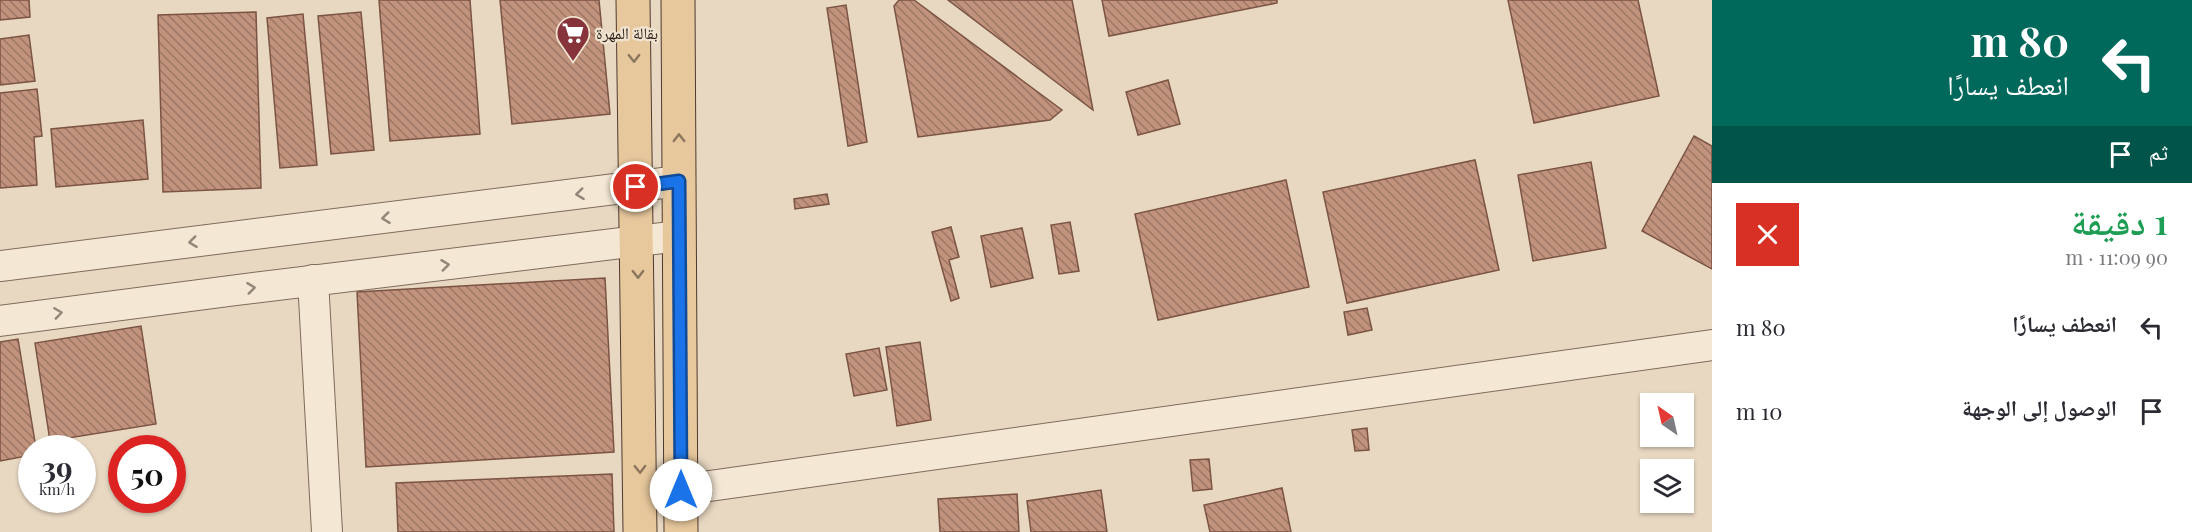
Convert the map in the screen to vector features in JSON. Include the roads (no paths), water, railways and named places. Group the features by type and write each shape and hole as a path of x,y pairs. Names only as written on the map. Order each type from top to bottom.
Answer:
{"main road":[{"path":"633,0 640,532"},
{"path":"678,0 681,532"}],"street":[{"path":"0,266 679,181"},
{"path":"0,321 313,280 679,236"},
{"path":"313,280 327,532"},
{"path":"681,490 1712,345"}],"place":[{"name":"بقالة المهرة","path":"573,62"}]}
